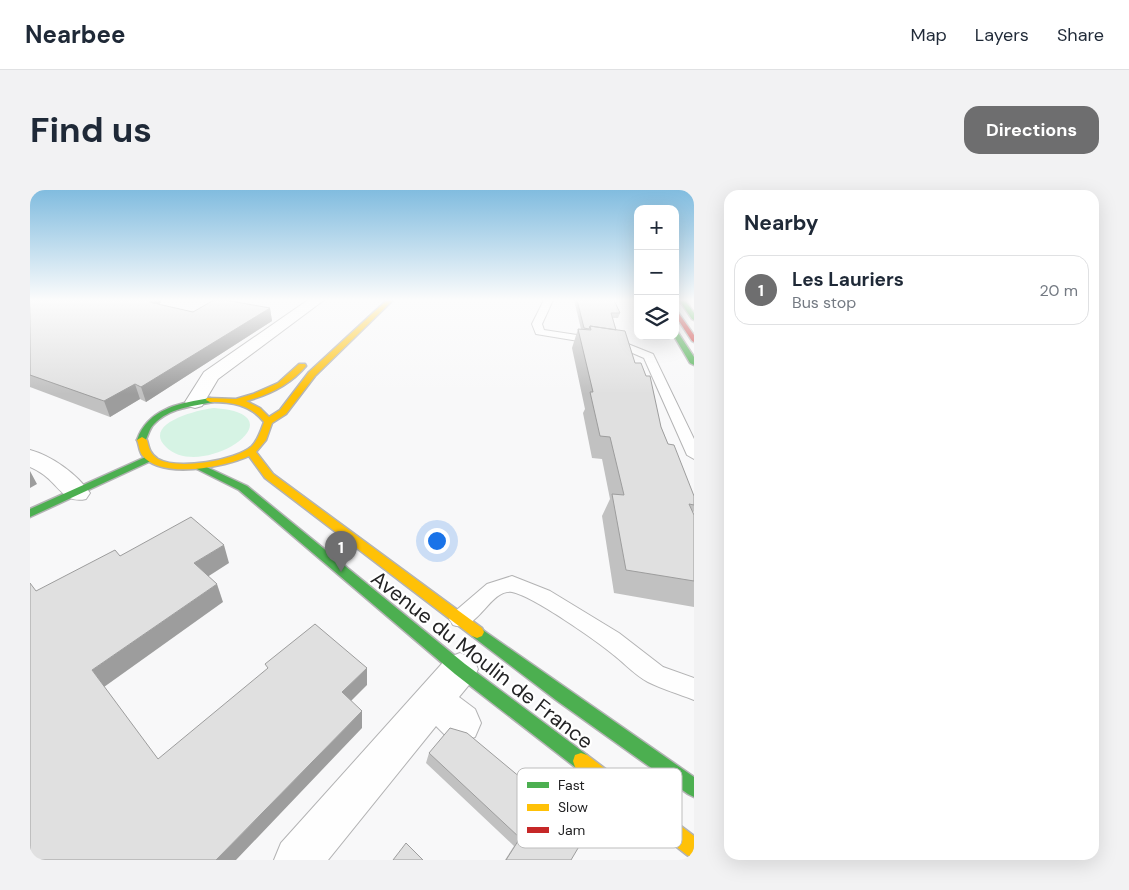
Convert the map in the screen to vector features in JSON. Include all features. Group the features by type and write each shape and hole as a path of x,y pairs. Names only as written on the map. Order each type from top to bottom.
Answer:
{"main road":[{"path":"268,422 283,412 312,374 357,331"},
{"path":"679,339 694,363"},
{"path":"237,401 258,409 265,415 268,422 265,437 250,451 227,462 200,467 180,467 163,464 150,458 142,448 141,437 148,425 160,415 195,402 237,401 262,396 288,381 309,357"},
{"name":"Avenue du Moulin de France","path":"250,451 269,476 460,619 666,768"},
{"path":"30,513 150,458"},
{"name":"Avenue du Moulin de France","path":"200,467 244,488 460,669 589,768"},
{"name":"Avenue du Moulin de France","path":"682,779 694,788"},
{"name":"Avenue du Moulin de France","path":"682,839 694,848"}],"street":[{"path":"195,402 211,376 273,331"},
{"path":"30,457 53,470 77,493"},
{"path":"298,860 448,712 460,669"}],"lane":[{"path":"540,331 556,337 635,347 649,356 694,455"},
{"path":"460,619 494,589 512,584 543,598 581,621 611,640 655,674 694,689"}],"green space":[{"path":"214,408 239,413 249,422 248,432 237,443 220,452 201,457 182,456 166,447 160,438 161,431 167,424 187,414"}],"building":[{"path":"30,331 232,331 141,387 135,384 104,401 30,375"},
{"path":"579,331 625,331 635,363 641,363 646,376 650,376 661,427 668,444 674,445 694,496 694,505 689,504 694,515 694,581 626,570 612,494 624,495 610,437 600,436 590,392 593,392"},
{"path":"191,517 224,545 194,563 217,584 92,670 158,759 268,668 265,664 315,624 367,668 342,692 362,711 216,860 33,860 30,853 30,583 36,591 115,550 120,556"},
{"path":"450,728 467,733 517,775 517,835 429,753"},
{"path":"406,843 423,860 393,860"},
{"path":"517,843 517,848 578,848 571,860 506,860"}],"traffic: fast":[{"path":"679,339 694,363"},
{"path":"142,440 145,430 159,416 179,407 210,400"},
{"path":"30,513 150,458"},
{"path":"200,467 243,488 460,669 581,761"},
{"path":"477,632 561,695 665,768"},
{"path":"682,780 694,788"}],"traffic: slow":[{"path":"268,422 283,412 312,374 357,331"},
{"path":"237,401 272,389 288,379 302,366"},
{"path":"142,440 145,453 156,461 171,466 209,464 228,460 254,449 263,437 268,422 263,415 243,403 227,400 210,400"},
{"path":"250,451 269,476 477,632"},
{"path":"581,761 590,768"},
{"path":"682,839 694,848"}],"traffic: jam":[{"path":"688,331 694,340"}],"place":[{"name":"Les Lauriers","path":"341,572"}]}
